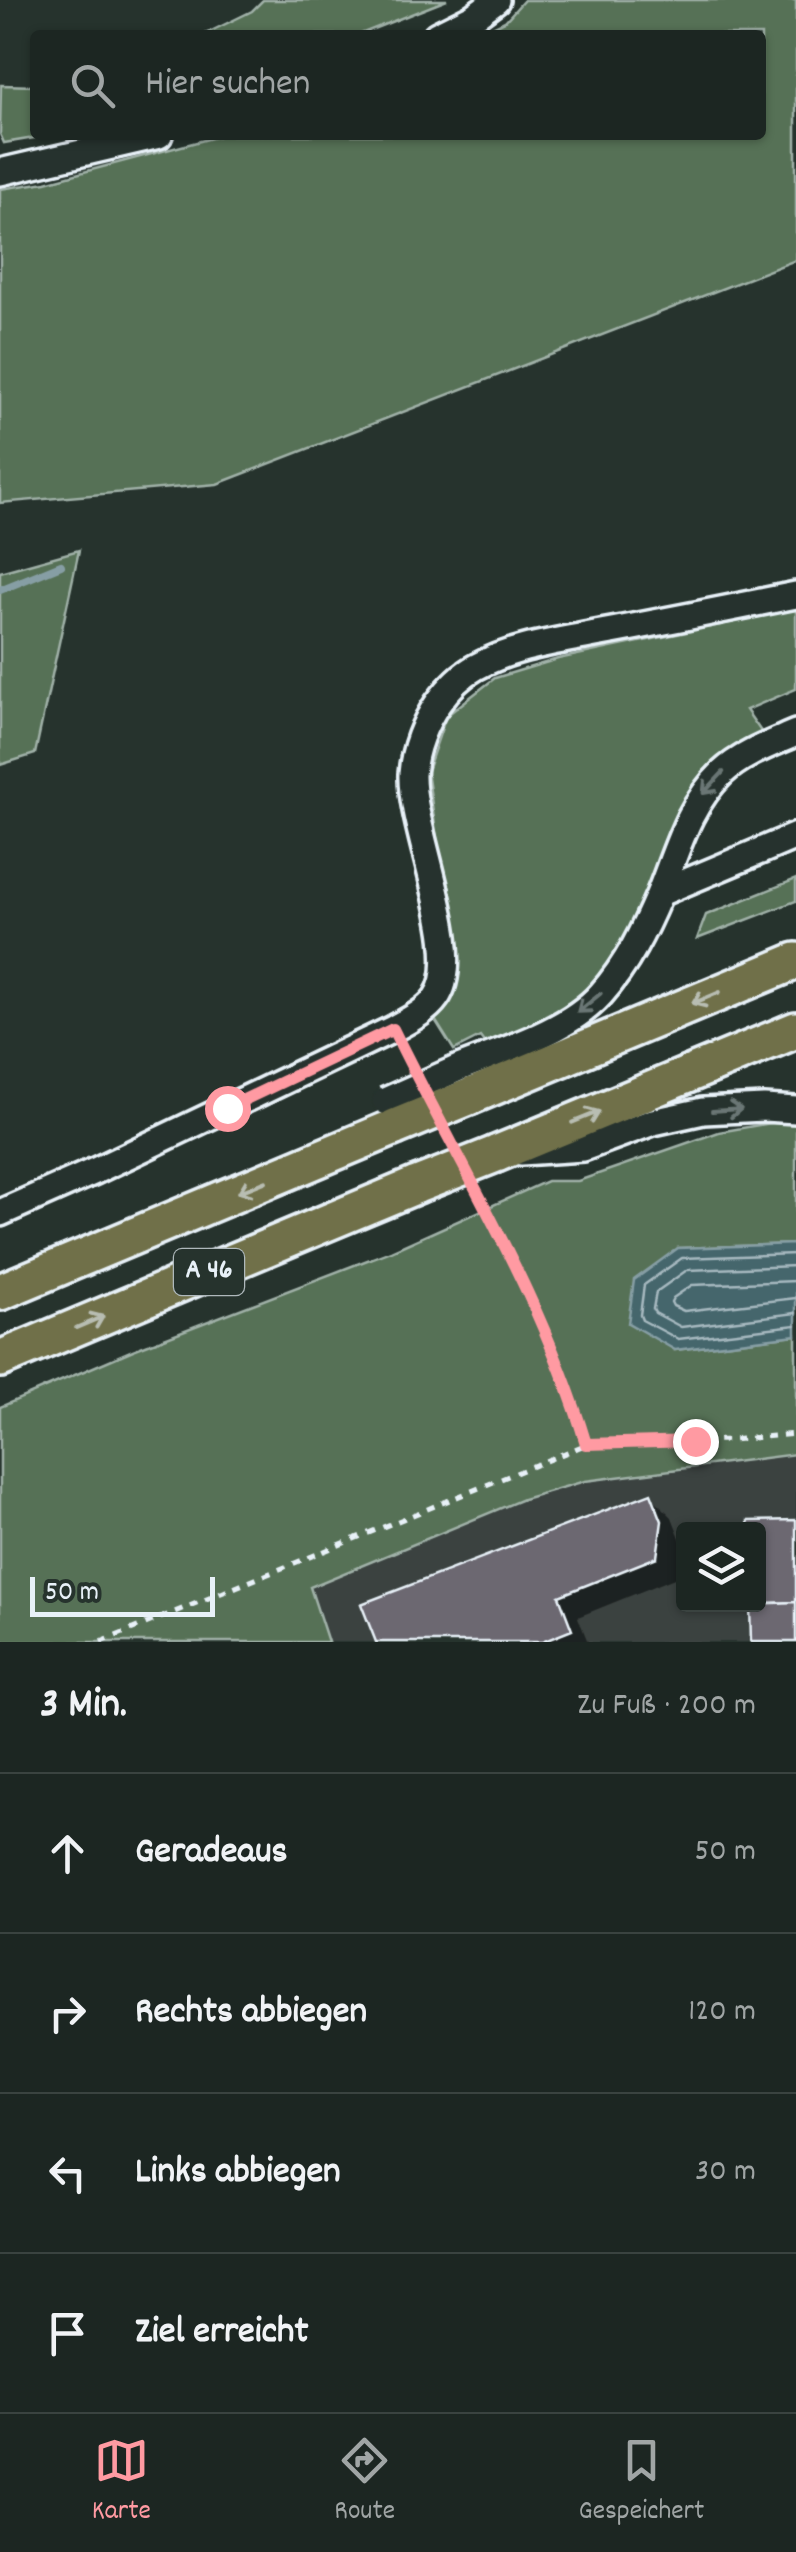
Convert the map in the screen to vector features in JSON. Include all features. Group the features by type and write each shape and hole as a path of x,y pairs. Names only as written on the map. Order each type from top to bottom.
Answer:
{"highway":[{"name":"A 46","path":"0,1292 342,1150 390,1114 465,1082 796,961"},
{"name":"A 46","path":"0,1359 796,1030"}],"street":[{"path":"447,30 496,0"},
{"path":"0,172 138,140"},
{"path":"0,1212 95,1172 393,1029 437,998 445,972 445,946 412,774 418,742 430,714 447,691 472,669 500,655 550,643 796,596"},
{"path":"465,1082 556,1029 599,996 636,946 682,832 700,798 725,770 758,749 796,733"},
{"path":"660,892 796,836"},
{"path":"496,1154 583,1148 653,1122 703,1111 796,1110"}],"path":[{"path":"472,1180 539,1318 586,1444"},
{"path":"100,1642 586,1444 796,1434"}],"shaded area":[{"path":"796,1454 796,1642 328,1642 310,1587 523,1499 584,1481"}],"green space":[{"path":"263,0 447,0 371,30 213,30 252,11"},
{"path":"524,0 796,0 796,260 217,484 0,503 0,189 46,182 204,140 766,140 766,30 486,30 505,21"},
{"path":"1,85 30,86 30,139 4,143 0,134"},
{"path":"79,550 35,754 0,765 0,572"},
{"path":"796,609 796,689 746,710 762,733 718,760 688,792 633,922 602,974 578,998 549,1017 486,1045 480,1037 454,1050 432,1015 456,984 455,929 427,771 446,716 495,678 558,659"},
{"path":"796,879 796,901 697,939 706,915"},
{"path":"777,1122 796,1124 796,1244 678,1248 675,1350 796,1335 796,1454 585,1481 523,1499 310,1587 328,1642 0,1642 0,1407 133,1350 391,1251 547,1181 578,1181 719,1132"}],"water":[{"path":"796,1244 796,1335 675,1350 628,1323 634,1280 678,1248"}],"building":[{"path":"651,1493 662,1521 657,1557 559,1596 572,1630 542,1642 376,1642 361,1604"},
{"path":"796,1520 796,1602 766,1603 766,1522 748,1521"},
{"path":"796,1602 796,1642 751,1642 750,1612 766,1612 766,1603"}],"waterway":[{"path":"0,590 61,565"}],"route":[{"path":"227,1108 393,1029 515,1264 576,1410 586,1444 695,1441"}]}
